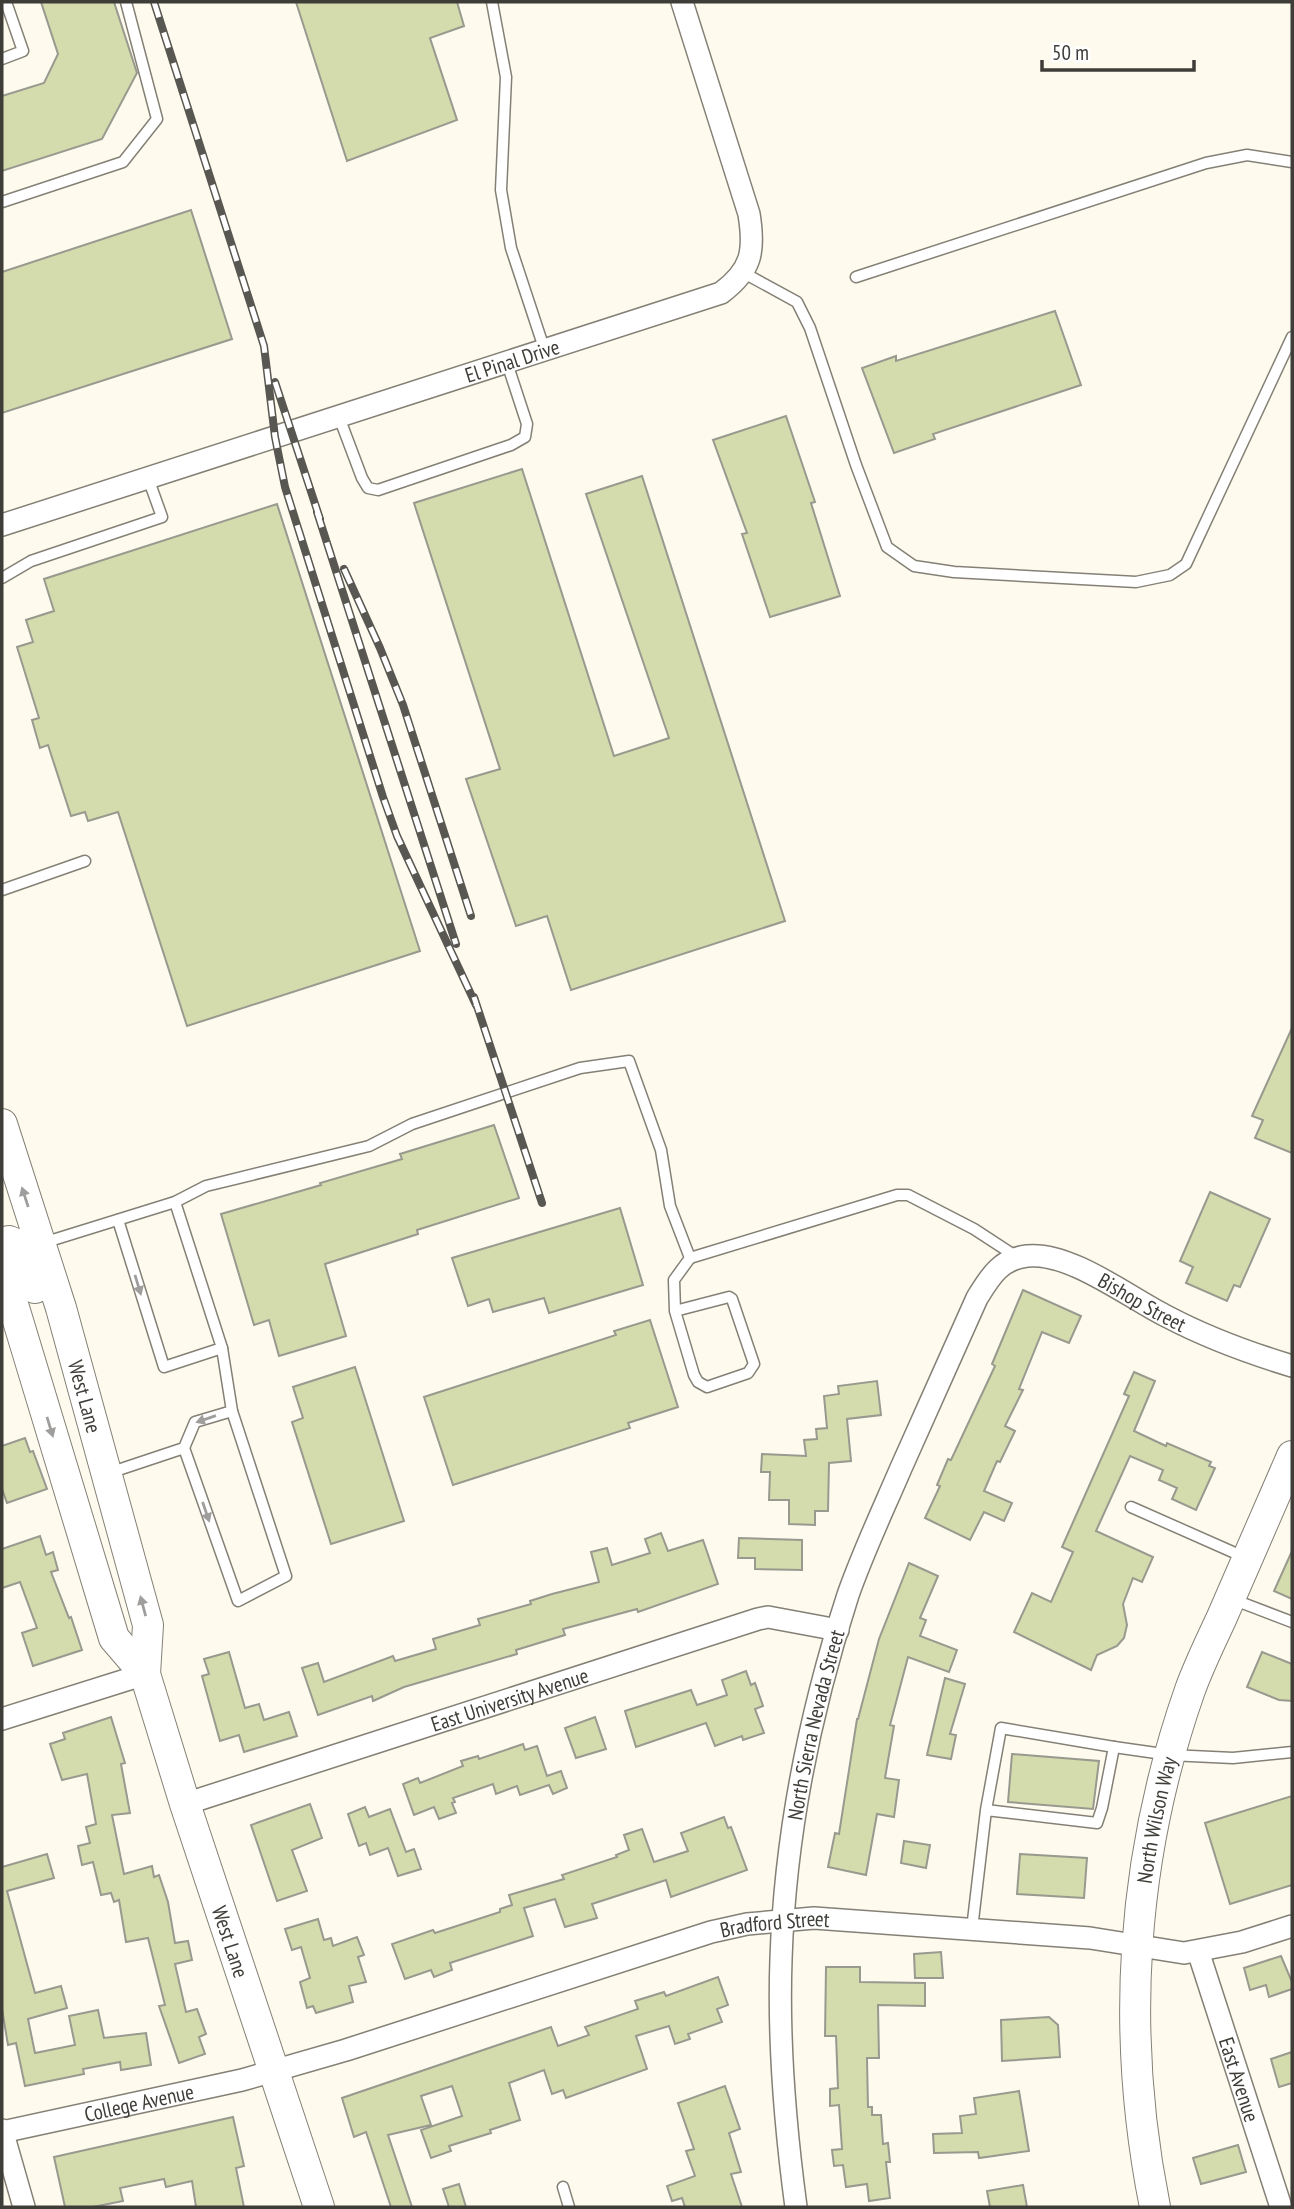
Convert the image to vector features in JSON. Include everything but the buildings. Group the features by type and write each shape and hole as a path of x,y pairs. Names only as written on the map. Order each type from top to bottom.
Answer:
{"main road":[{"name":"West Lane","path":"2,1124 63,1315 148,1625 145,1674 185,1804 319,2207"},
{"path":"2,1243 9,1241 19,1245 34,1287 63,1315"},
{"name":"West Lane","path":"2,1268 114,1638 145,1674"},
{"path":"12,1300 43,1344 81,1455 93,1471 106,1474"},
{"name":"North Wilson Way","path":"1155,2207 1143,2135 1135,2060 1134,1983 1142,1893 1153,1826 1170,1755 1191,1688 1292,1456"}],"street":[{"path":"682,2 749,214 753,238 749,262 744,272"},
{"name":"El Pinal Drive","path":"2,525 721,293 744,272"},
{"name":"Bishop Street","path":"1019,1258 1039,1255 1062,1262 1106,1281 1166,1316 1236,1349 1292,1366"},
{"name":"North Sierra Nevada Street","path":"796,2207 786,2132 781,2057 781,1959 799,1797 815,1712 849,1594 881,1514 977,1298 993,1272 1019,1258"},
{"name":"East University Avenue","path":"185,1804 758,1619 780,1619 838,1630"},
{"path":"2,1719 145,1674"},
{"name":"Bradford Street","path":"274,2070 346,2050 711,1933 747,1924 814,1918 1090,1938 1184,1953 1242,1942 1292,1926"},
{"name":"East Avenue","path":"1198,1951 1282,2207"},
{"name":"College Avenue","path":"2,2132 242,2080 274,2070"},
{"path":"2,2132 24,2207"}],"lane":[{"path":"2,59 23,51 6,2"},
{"path":"2,202 123,162 157,119 126,2"},
{"path":"492,2 506,77 501,190 511,248 545,351"},
{"path":"856,277 1206,163 1247,155 1292,162"},
{"path":"744,272 797,302 810,328 887,547 914,566 954,572 1136,582 1170,575 1186,564 1292,337"},
{"path":"340,416 362,478 368,488 378,490 511,445 525,436 527,424 507,363"},
{"path":"2,578 31,561 162,517 148,478"},
{"path":"2,890 85,861"},
{"path":"40,1243 174,1202 206,1185 369,1146 412,1124 580,1068 629,1061 661,1150 670,1206 690,1258"},
{"path":"675,1311 729,1297 732,1299 754,1364 748,1373 707,1387 698,1382 694,1375 675,1311 674,1280 690,1258 897,1195 908,1195 974,1230 1019,1258"},
{"path":"174,1202 222,1348 232,1411 286,1576 238,1601 184,1448 195,1422 232,1411"},
{"path":"118,1220 164,1367 222,1348"},
{"path":"106,1474 184,1448"},
{"path":"1131,1507 1247,1559"},
{"path":"1230,1598 1292,1622"},
{"path":"972,1929 986,1810 1001,1728 1170,1755 1233,1758 1292,1752"},
{"path":"986,1810 1097,1823 1114,1747"},
{"path":"564,2188 569,2207"}],"railway":[{"path":"154,2 264,346 275,437 285,487 383,797 397,836 476,1005"},
{"path":"275,382 320,519"},
{"path":"317,512 456,944"},
{"path":"344,569 403,705 471,916"},
{"path":"474,997 542,1203"}]}
